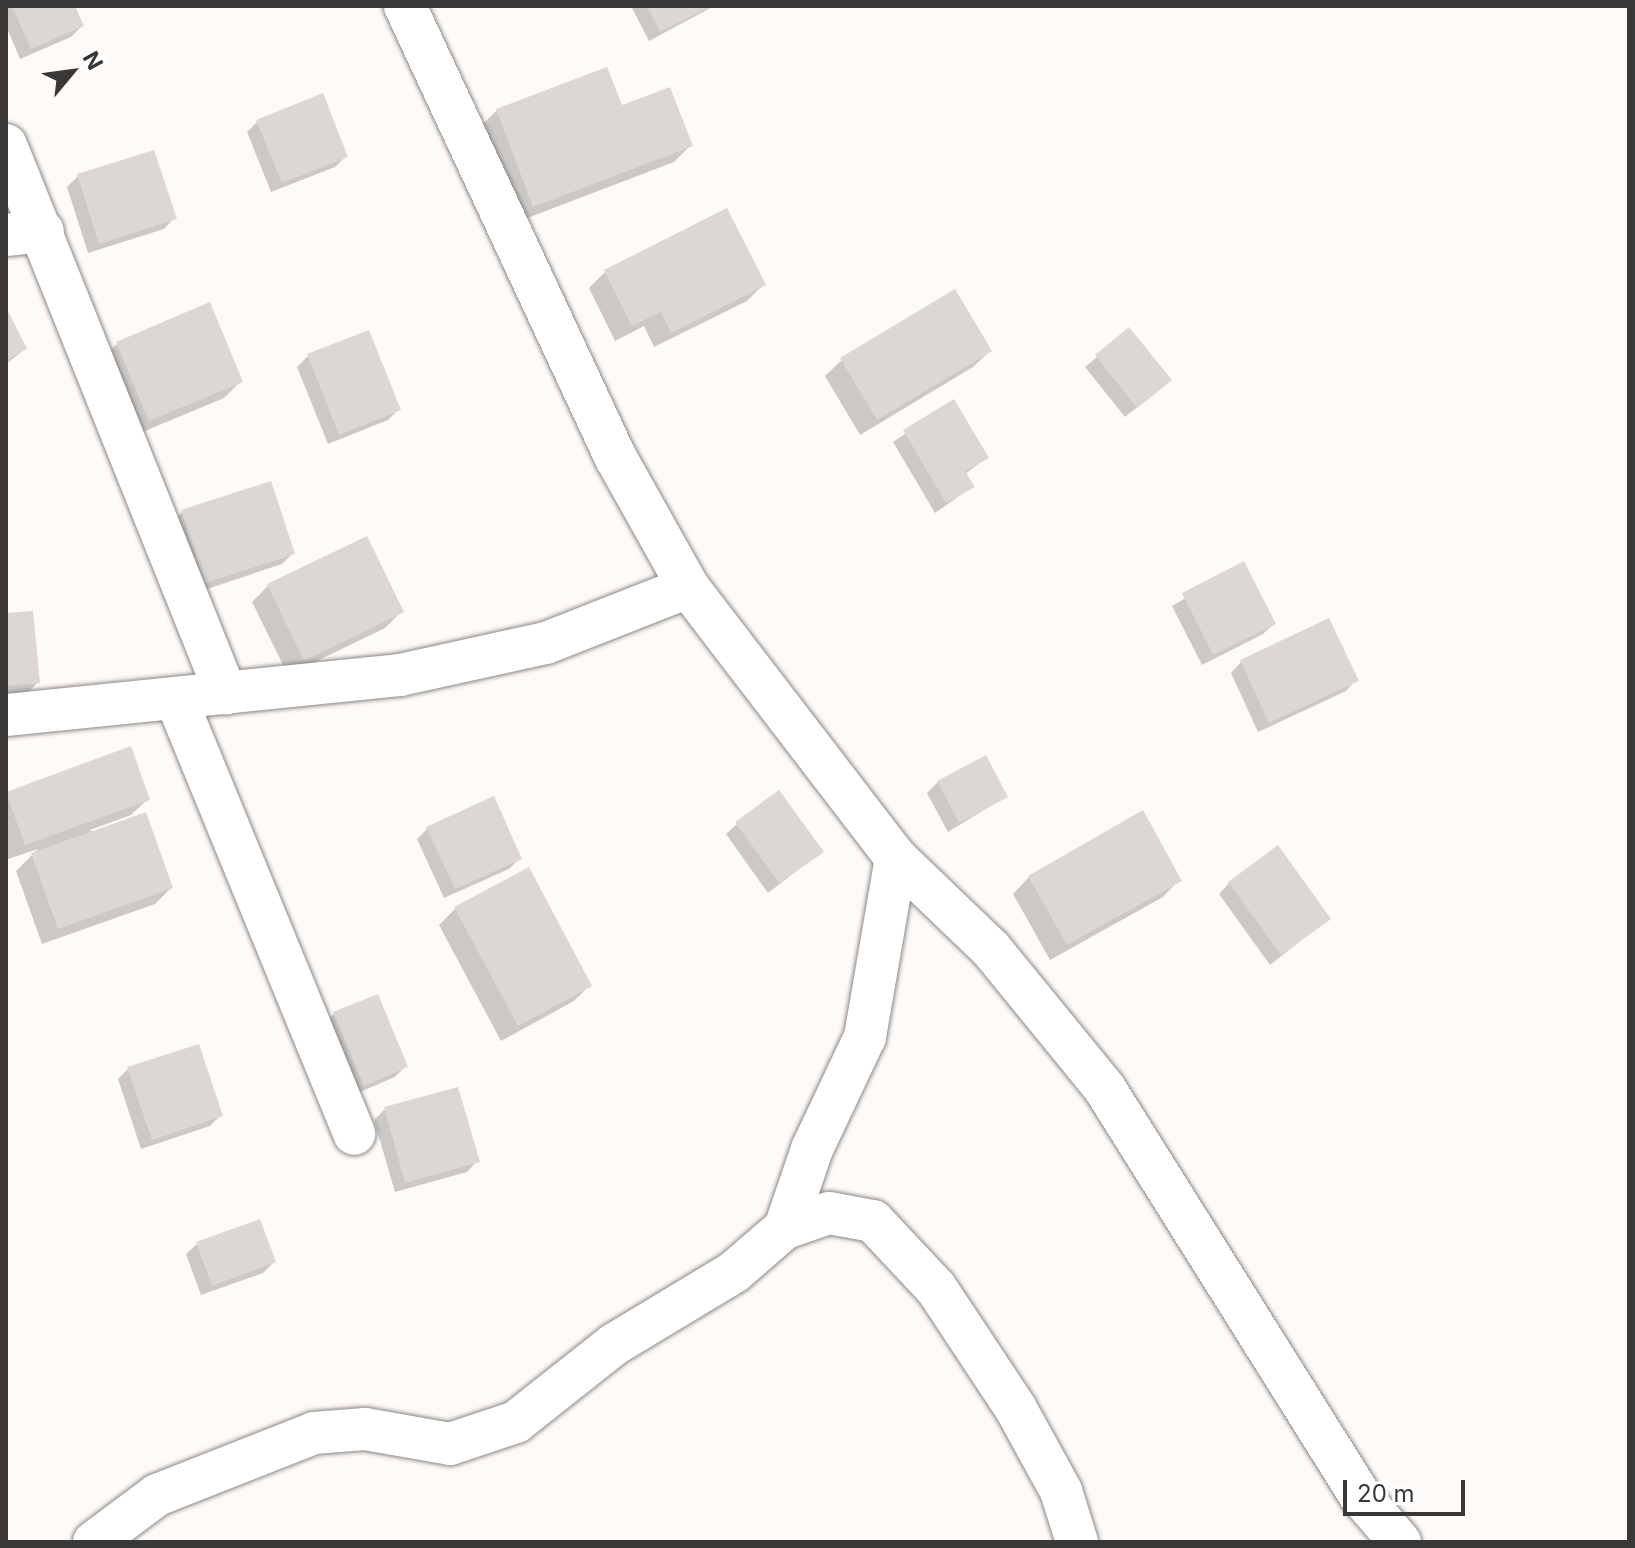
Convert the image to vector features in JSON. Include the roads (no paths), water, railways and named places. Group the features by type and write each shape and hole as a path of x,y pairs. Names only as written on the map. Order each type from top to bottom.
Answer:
{"street":[{"path":"405,6 616,458 688,587 896,858 991,949 1105,1089 1345,1472 1400,1542"},
{"path":"6,145 24,233 226,694"},
{"path":"6,715 400,675 546,643 688,587"},
{"path":"176,699 354,1134"},
{"path":"785,1228 812,1149 865,1037 896,858"},
{"path":"94,1542 157,1495 314,1433 365,1429 450,1444 516,1422 613,1345 734,1272 785,1228 829,1213 873,1221 936,1288 1016,1409 1061,1491 1077,1542"}]}
